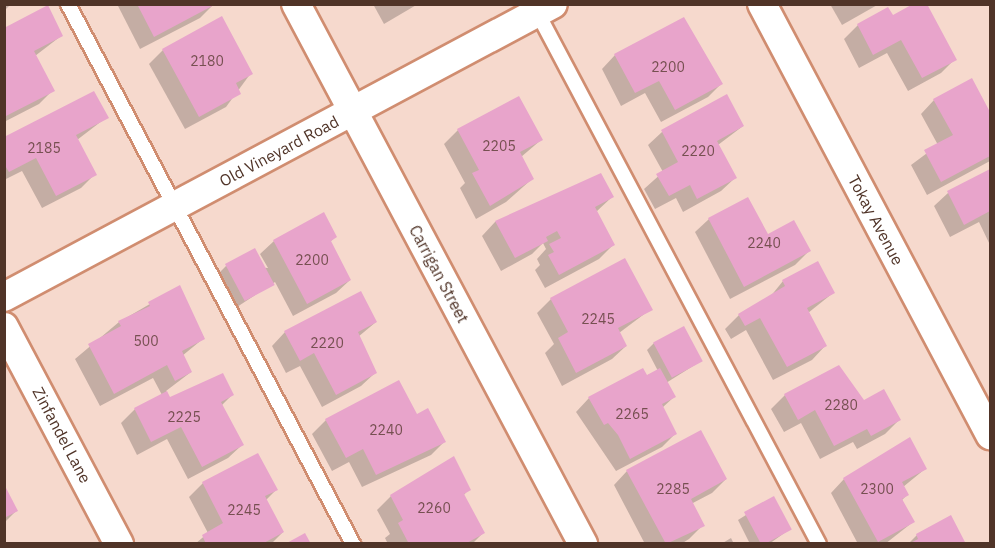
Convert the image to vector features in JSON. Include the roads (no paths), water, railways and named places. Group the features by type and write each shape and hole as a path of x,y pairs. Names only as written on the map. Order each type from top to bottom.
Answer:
{"street":[{"name":"Carrigan Street","path":"296,4 583,543"},
{"name":"Tokay Avenue","path":"762,4 990,435"},
{"name":"Old Vineyard Road","path":"4,297 353,111 542,7"},
{"name":"Zinfandel Lane","path":"4,327 119,543"}],"lane":[{"path":"68,4 353,543"},
{"path":"542,7 819,543"}]}
